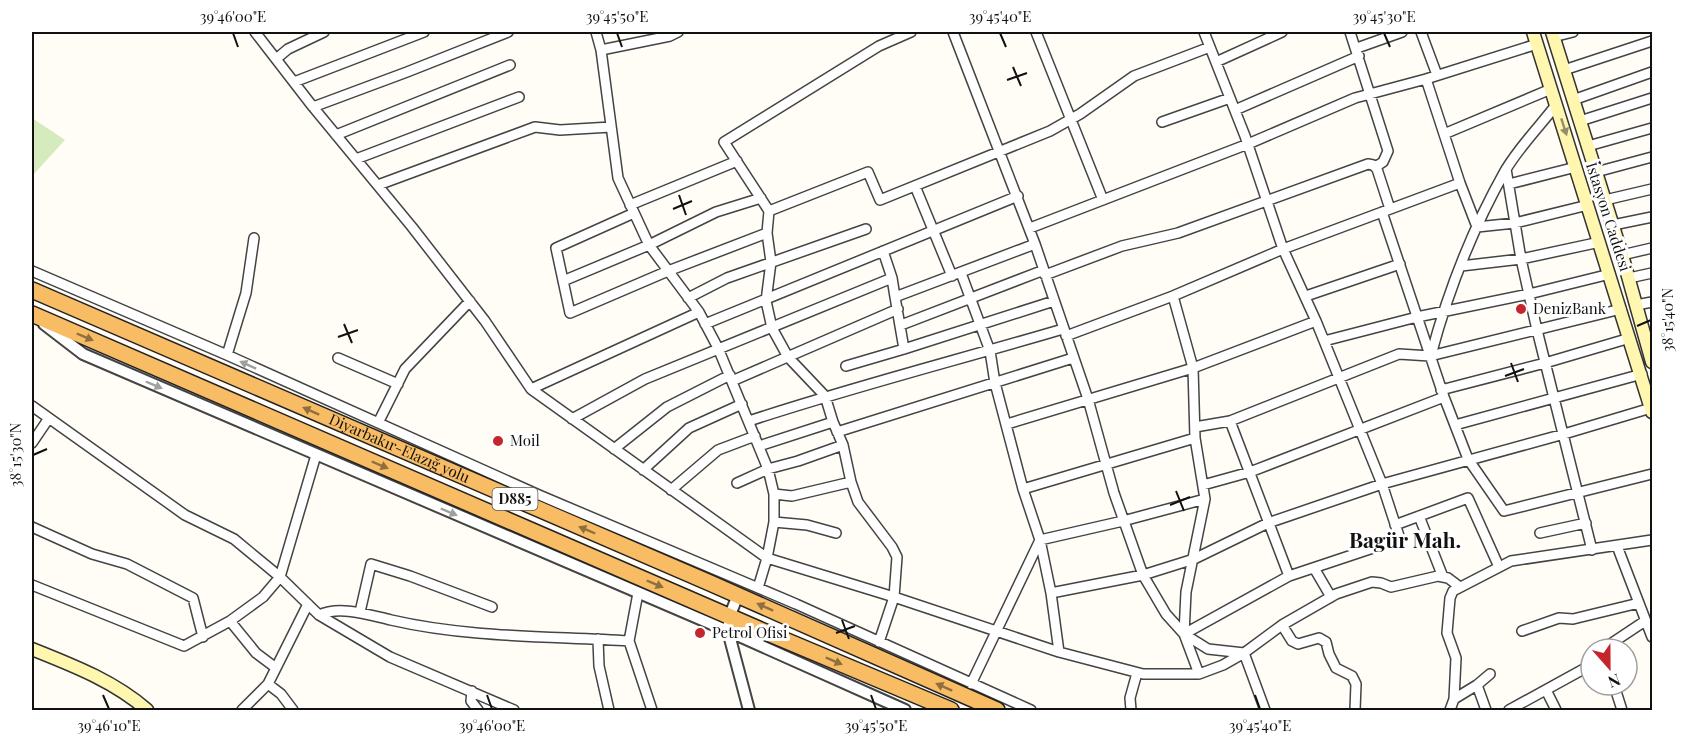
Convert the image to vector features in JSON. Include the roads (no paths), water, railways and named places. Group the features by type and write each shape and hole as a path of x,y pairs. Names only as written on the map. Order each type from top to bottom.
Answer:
{"highway":[{"name":"Diyarbakır-Elazığ yolu","path":"32,290 440,459 997,711"},
{"name":"Diyarbakır-Elazığ yolu","path":"32,315 730,615 763,632 951,711"}],"main road":[{"name":"İstasyon Caddesi","path":"1533,32 1652,410"},
{"path":"1553,34 1636,305 1648,331 1652,358"},
{"path":"32,649 84,669 136,701 147,711"}],"street":[{"path":"255,32 470,301 531,389 767,558 997,630 1059,652 1137,673 1199,674 1223,665 1244,653 1282,624 1331,597 1372,582 1392,587 1438,576 1448,578 1460,587"},
{"path":"276,60 288,49 324,32"},
{"path":"294,82 424,32"},
{"path":"313,107 508,32"},
{"path":"596,32 601,50 618,178 649,245 699,312 718,348 768,469 774,494 774,522 758,588"},
{"path":"601,50 670,36 678,32"},
{"path":"884,32 891,40"},
{"path":"879,642 894,597 897,557 858,502 843,446 825,396 788,357 772,328 766,301 771,262 767,233 769,211 724,142 891,40 911,32"},
{"path":"956,32 998,152 1030,228 1088,399 1105,465 1123,521 1143,575 1166,614 1184,634 1208,649 1244,653"},
{"path":"1036,32 1103,200"},
{"path":"1184,634 1289,576 1400,539 1382,484 1306,296 1283,249 1248,144 1206,32"},
{"path":"1216,62 1282,32"},
{"path":"901,325 1122,246 1178,232 1368,164 1375,166 1383,162 1388,152 1350,32"},
{"path":"1235,110 1402,32"},
{"path":"1421,32 1437,75"},
{"path":"1553,34 1573,32"},
{"path":"1564,70 1653,41"},
{"path":"1030,228 1248,144 1336,105 1537,44"},
{"path":"769,211 868,172 880,200 1050,131 1134,76 1210,47"},
{"path":"336,135 510,65"},
{"path":"1573,100 1653,72"},
{"path":"1426,79 1477,227"},
{"path":"1444,134 1551,89"},
{"path":"356,159 519,98"},
{"path":"1162,122 1230,98"},
{"path":"1580,121 1653,98"},
{"path":"1430,356 1442,312 1477,227 1506,169 1556,105"},
{"path":"378,185 535,127 560,130 611,127"},
{"path":"1588,146 1653,128"},
{"path":"1596,172 1653,158"},
{"path":"736,161 632,209 556,248 570,314 668,270 767,233"},
{"path":"1375,166 1400,264 1443,394 1468,459 1504,511 1653,474"},
{"path":"1509,184 1576,167"},
{"path":"1506,169 1528,294 1592,550"},
{"path":"749,421 825,396 1064,333 1173,296 1283,249 1460,183"},
{"path":"915,186 932,232 972,299 990,351 995,383 1023,489 1040,540 1051,593 1059,652"},
{"path":"1605,200 1653,189"},
{"path":"705,324 766,301 1018,196"},
{"path":"563,280 649,245 716,212 761,198"},
{"path":"1477,227 1515,223 1588,205"},
{"path":"1613,225 1653,217"},
{"path":"688,298 727,278 866,229"},
{"path":"227,355 246,293 254,238"},
{"path":"1461,266 1521,259 1600,242"},
{"path":"895,297 1035,244"},
{"path":"1622,255 1653,248"},
{"path":"883,251 892,278 904,349"},
{"path":"1306,296 1400,264"},
{"path":"32,271 378,423 440,459"},
{"path":"1629,278 1653,273"},
{"path":"1324,341 1417,317 1610,274"},
{"path":"572,419 645,379 892,278"},
{"path":"1173,296 1193,368 1195,438 1205,499 1186,592 1184,634 1199,674"},
{"path":"378,423 405,369 470,301"},
{"path":"846,366 1054,301"},
{"path":"1636,305 1653,302"},
{"path":"614,449 667,407 898,309"},
{"path":"1195,427 1230,422 1399,354 1430,356 1621,309"},
{"path":"531,389 699,312"},
{"path":"32,315 83,354 728,632 905,711"},
{"path":"1007,424 1193,368 1316,321"},
{"path":"1203,485 1250,472 1443,394 1630,338"},
{"path":"338,358 398,384"},
{"path":"837,432 1073,358"},
{"path":"1455,425 1642,374"},
{"path":"643,470 689,428 742,404"},
{"path":"32,406 184,514 234,539 280,577 319,615 390,657 514,711"},
{"path":"1051,593 1143,575 1194,559 1268,523 1382,484 1652,410"},
{"path":"32,443 49,418"},
{"path":"759,446 833,422"},
{"path":"1230,422 1289,576"},
{"path":"671,490 718,450 755,436"},
{"path":"1023,489 1195,438"},
{"path":"737,483 768,469 843,446"},
{"path":"32,585 184,646 202,638 263,597 280,577 316,455"},
{"path":"774,494 792,496 851,482"},
{"path":"1395,525 1468,498 1499,567"},
{"path":"1040,540 1205,499"},
{"path":"536,501 758,588 1031,711"},
{"path":"1419,516 1443,577"},
{"path":"774,522 807,525 836,533"},
{"path":"1540,533 1586,523"},
{"path":"32,527 92,554 127,564 193,598 202,638"},
{"path":"971,684 1040,540"},
{"path":"1449,711 1454,699 1456,657 1447,633 1450,598 1453,591 1511,561 1653,540"},
{"path":"1617,546 1653,637"},
{"path":"360,612 371,564 492,607"},
{"path":"1314,568 1331,597"},
{"path":"638,593 629,641 652,711"},
{"path":"738,595 730,615 728,632 749,711"},
{"path":"1522,631 1559,618 1573,619 1639,603"},
{"path":"242,711 268,684 308,604"},
{"path":"319,615 326,611 360,612 413,625 499,636 629,641"},
{"path":"230,621 256,653 276,668"},
{"path":"1621,637 1645,621"},
{"path":"1282,624 1292,641 1298,644 1319,638 1326,642 1336,668 1352,676 1356,684 1355,711"},
{"path":"598,639 599,666 609,711"},
{"path":"1244,653 1265,711"},
{"path":"1509,711 1579,672"},
{"path":"1131,711 1130,698 1137,673"},
{"path":"1454,699 1490,674"},
{"path":"268,684 281,694 293,711"},
{"path":"1477,685 1486,711"},
{"path":"1546,690 1556,711"},
{"path":"472,691 471,701 478,711"}],"place":[{"name":"DenizBank","path":"1521,309"},
{"name":"Moil","path":"498,441"},
{"name":"Petrol Ofisi","path":"700,633"}],"district":[{"name":"Bagür Mah.","path":"1405,541"}]}
